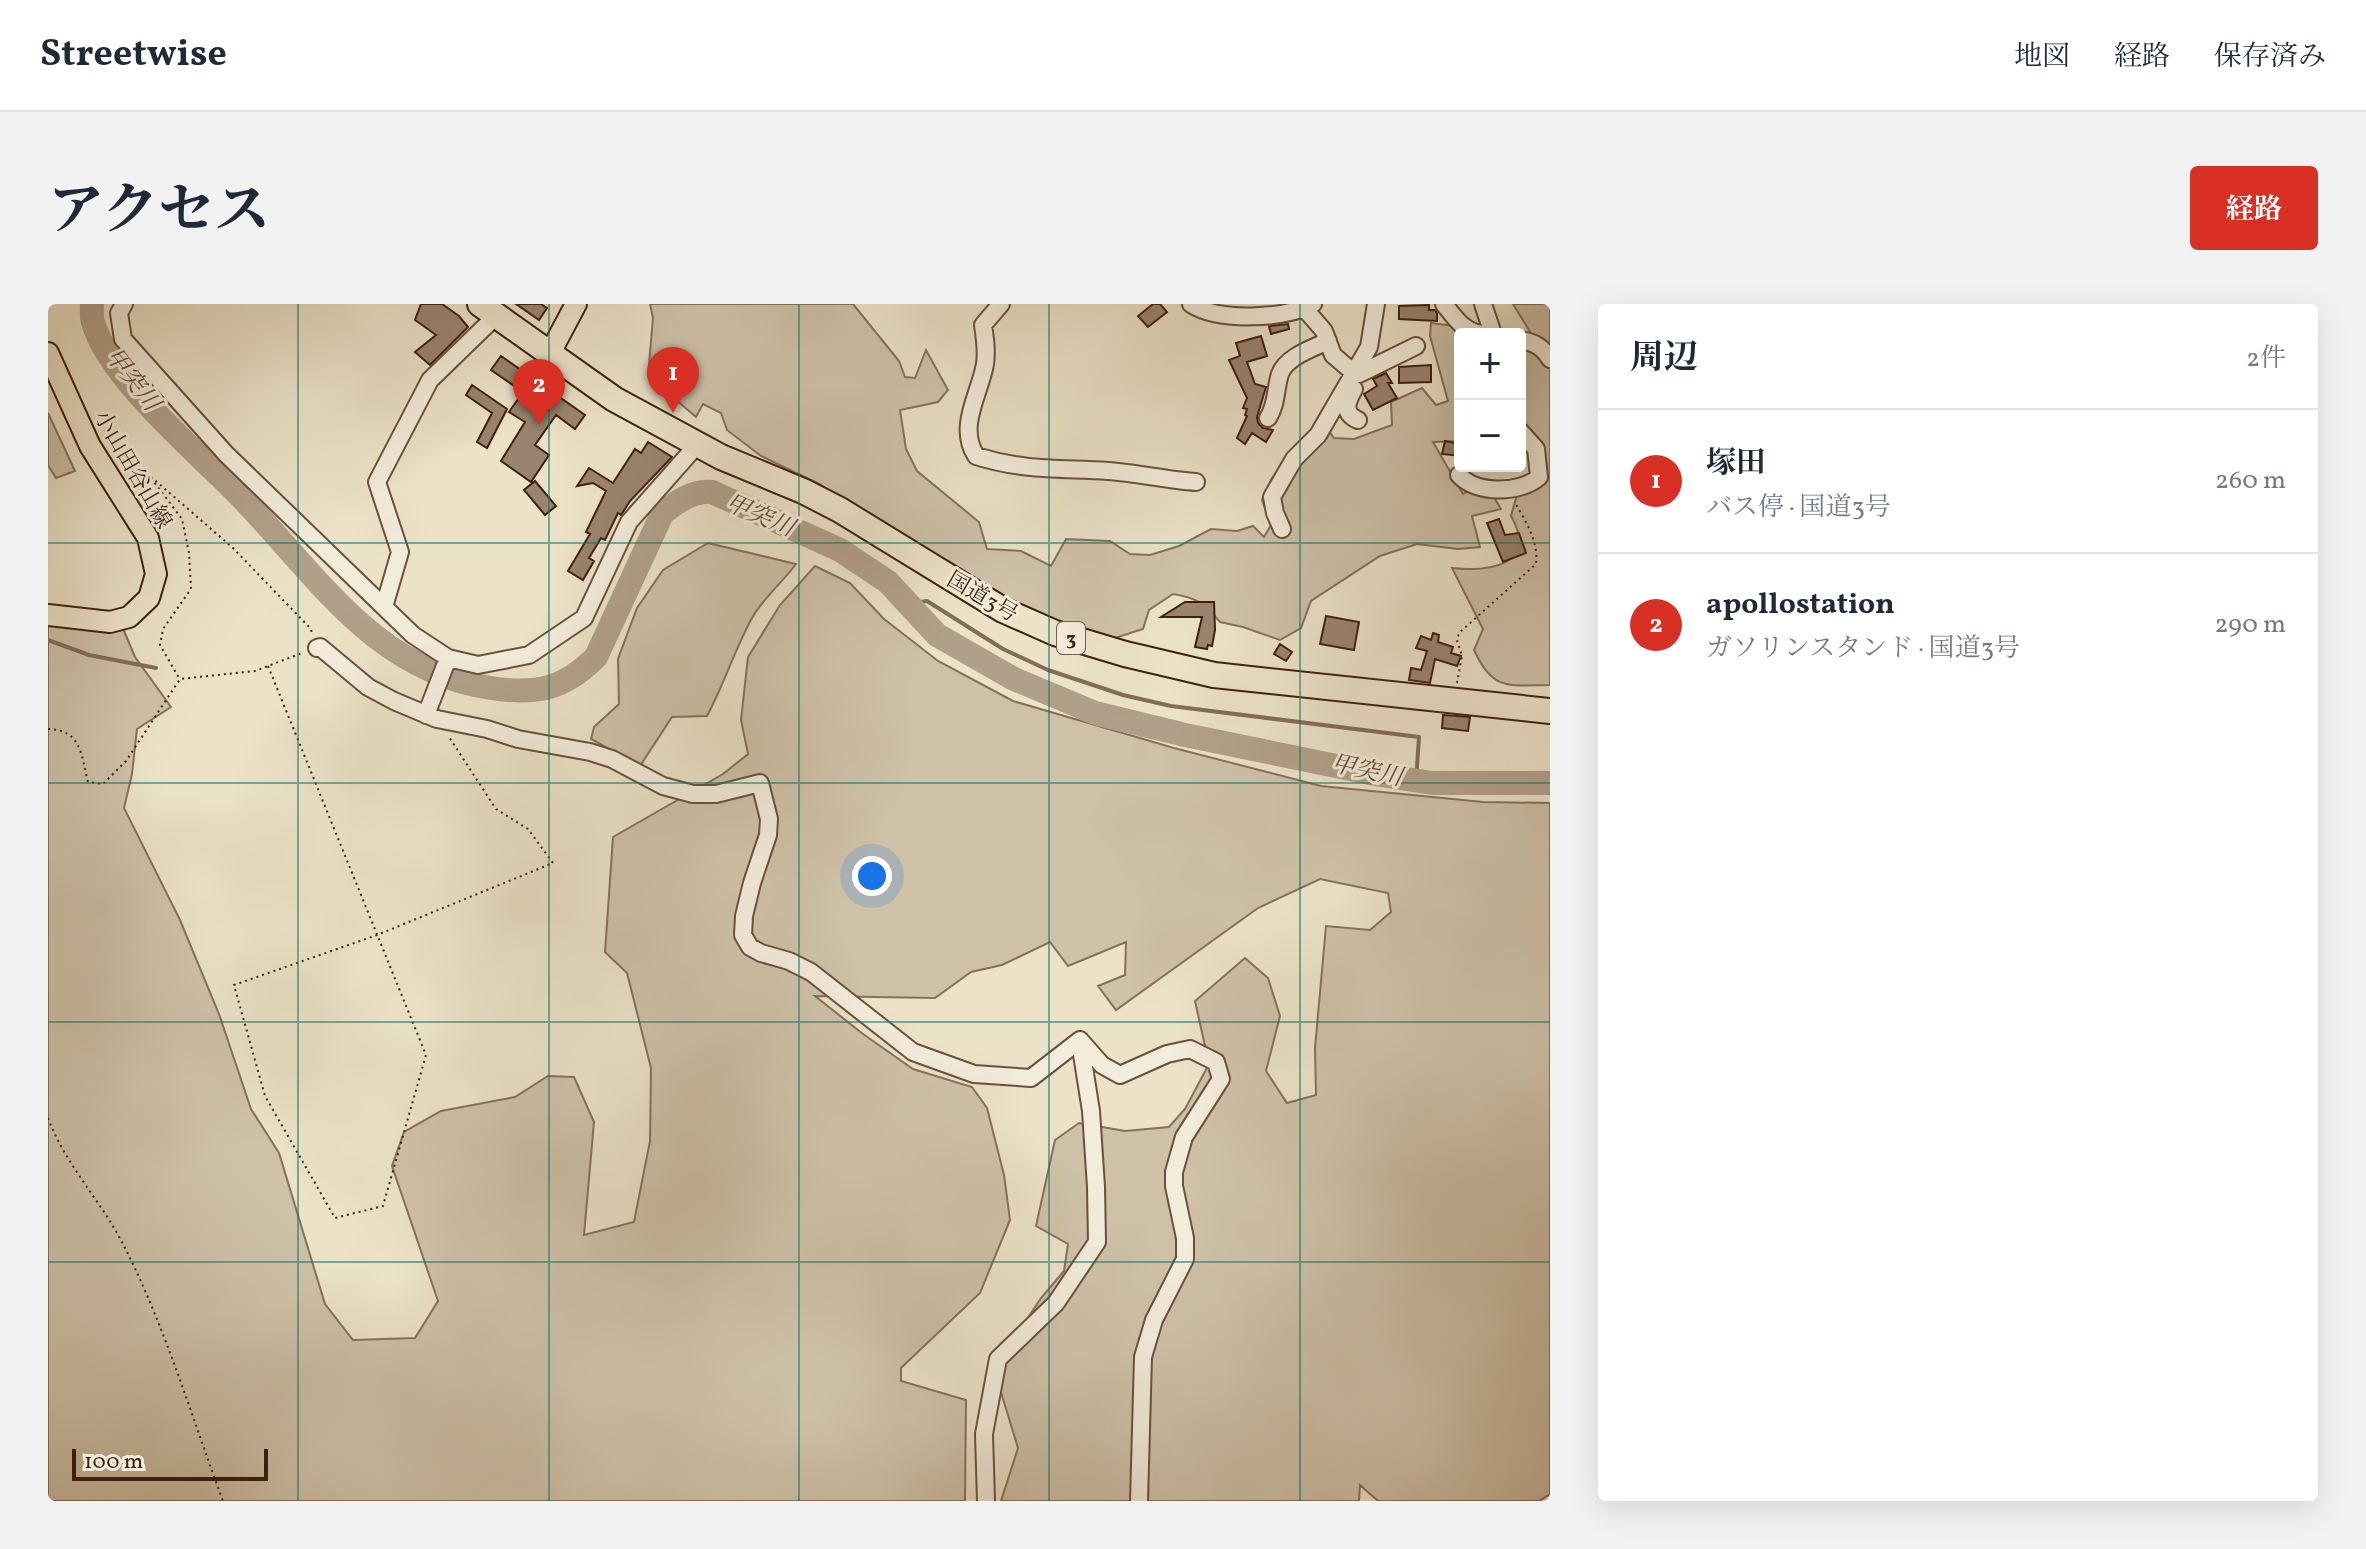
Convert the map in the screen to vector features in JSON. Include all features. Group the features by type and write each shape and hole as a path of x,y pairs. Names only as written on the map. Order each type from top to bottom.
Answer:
{"highway":[{"name":"国道3号","path":"489,310 614,399 697,445 815,497 1003,610 1055,633 1125,654 1214,675 1550,711"}],"main road":[{"path":"550,353 576,304"},
{"name":"小山田谷山線","path":"48,353 90,446 148,538 156,574 149,598 129,617 110,622 48,615"}],"street":[{"path":"124,304 119,313 123,339 226,454 413,635 448,658 478,665 529,655 584,618 629,522 697,445"},
{"path":"1001,304 983,325 985,363 968,435 976,456 1005,465 1040,470 1109,471 1196,482"},
{"path":"1191,304 1202,311 1239,315 1282,314 1309,306 1324,331 1333,355 1356,373 1358,383 1347,402 1347,410 1350,417 1358,420"},
{"path":"1282,529 1272,497 1294,459 1318,435 1356,373 1369,347 1376,304"},
{"path":"1444,304 1464,328"},
{"path":"1483,304 1491,328"},
{"path":"384,607 400,552 377,482 430,380 489,310"},
{"path":"1268,418 1273,410 1280,373 1293,358 1328,341"},
{"path":"1526,341 1545,351 1550,359"},
{"path":"1356,373 1416,346"},
{"path":"1459,475 1466,483 1480,488 1531,484 1539,477 1536,449 1526,438"},
{"path":"317,648 320,647 368,687 432,717 518,739 590,752 612,759 663,786 693,794 716,794 760,783 769,819 768,835 752,883 743,935 750,947 761,953 789,961 811,972 913,1052 974,1074 1031,1078 1080,1040"},
{"path":"432,717 448,658"},
{"path":"986,1501 984,1434 998,1359 1056,1303 1097,1242 1091,1111 1080,1040"},
{"path":"1080,1040 1102,1065 1120,1075 1167,1054 1190,1049 1216,1062 1221,1079 1184,1137 1174,1172 1185,1238 1185,1259 1154,1320 1143,1357 1139,1501"}],"path":[{"path":"100,426 233,548 311,629 317,648 255,671 180,679"},
{"path":"148,473 182,519 189,553 191,589 163,629 160,645 180,679"},
{"path":"1453,700 1462,656 1457,640 1459,633 1536,564 1534,541 1506,488"},
{"path":"268,666 377,935 426,1055 383,1206 335,1218 265,1096 234,985 377,935 553,863 528,829 496,809 432,717"},
{"path":"48,729 66,732 78,742 88,782 103,784 126,761 180,679"},
{"path":"48,1118 60,1145 121,1240 136,1271 182,1382 223,1501"}],"shaded area":[{"path":"650,304 853,304 899,361 905,377 915,378 926,350 948,390 938,402 900,410 906,449 917,471 979,522 987,549 1021,551 1051,566 1066,539 1110,541 1130,554 1150,555 1179,546 1211,529 1237,531 1253,526 1264,537 1271,525 1262,500 1272,478 1322,421 1334,438 1354,439 1392,425 1391,402 1422,388 1436,405 1448,401 1430,336 1431,323 1472,328 1454,328 1454,441 1433,442 1463,494 1479,485 1488,487 1501,509 1472,516 1480,547 1458,549 1417,544 1380,556 1311,601 1301,628 1280,640 1220,622 1200,602 1173,594 1149,610 1143,629 1112,639 1045,617 1002,597 819,484 761,456 727,430 721,413 703,404 696,417 648,376 653,318"},
{"path":"1513,304 1550,304 1550,685 1513,685 1496,680 1481,664 1474,650 1483,629 1452,568 1481,568 1506,562 1519,545 1518,532 1511,516 1517,495 1532,476 1534,451 1526,442 1526,338 1532,335"},
{"path":"48,413 75,471 56,478 48,465"},
{"path":"708,543 796,564 752,618 707,716 672,717 640,766 591,739 594,727 619,704 618,659 637,608 663,570"},
{"path":"815,566 850,583 884,619 938,661 1013,701 1174,748 1321,786 1483,802 1550,803 1550,1494 1539,1501 1378,1501 1360,1485 1359,1501 1001,1501 1018,1448 1000,1389 1008,1348 1041,1298 1064,1271 1068,1244 1036,1226 1055,1140 1079,1123 1125,1131 1169,1127 1185,1109 1209,1064 1195,1001 1245,958 1268,978 1280,1016 1266,1071 1287,1103 1316,1095 1315,1048 1326,926 1370,930 1391,912 1388,893 1320,879 1258,908 1116,1010 1098,986 1125,975 1126,942 1068,966 1050,942 1002,965 971,972 935,998 815,996 913,1069 972,1087 987,1108 1004,1175 1010,1220 980,1293 901,1368 901,1381 966,1400 965,1501 48,1501 48,625 116,612 135,657 171,707 137,729 124,808 180,920 219,1014 251,1109 279,1153 325,1304 353,1340 415,1338 438,1301 392,1166 404,1132 441,1111 515,1097 548,1076 574,1077 594,1122 584,1235 634,1222 650,1141 651,1068 627,973 605,952 613,837 723,774 748,754 741,720 748,657 780,605"}],"building":[{"path":"421,304 442,304 468,327 430,365 415,352 436,335 415,320"},
{"path":"516,304 541,304 547,308 539,320"},
{"path":"1153,304 1160,304 1167,312 1148,327 1138,316"},
{"path":"1429,305 1429,310 1437,313 1437,321 1399,319 1399,306"},
{"path":"1288,324 1289,329 1271,334 1269,326"},
{"path":"1261,336 1267,356 1247,362 1255,384 1266,387 1258,423 1263,428 1273,430 1266,442 1252,433 1245,444 1237,438 1247,416 1247,409 1243,408 1247,398 1229,360 1240,356 1236,343"},
{"path":"501,356 585,415 575,429 556,415 535,445 549,455 531,482 501,461 525,422 509,412 523,392 491,370"},
{"path":"1431,365 1431,382 1399,383 1399,367"},
{"path":"1386,373 1397,398 1373,410 1364,394 1377,386 1373,379"},
{"path":"472,385 507,409 487,448 477,442 492,413 466,395"},
{"path":"1445,441 1454,443 1454,455 1442,454"},
{"path":"648,442 672,457 630,501 621,515 618,513 605,540 601,538 589,558 594,561 583,580 568,571 590,534 586,532 606,491 593,483 577,486 589,468 613,483 635,449 641,453"},
{"path":"535,481 556,506 545,515 524,490"},
{"path":"1499,519 1505,535 1519,533 1526,553 1503,562 1487,523"},
{"path":"1185,602 1214,602 1215,630 1212,646 1208,645 1207,649 1195,647 1202,617 1161,617"},
{"path":"1326,616 1359,622 1354,650 1320,644"},
{"path":"1433,633 1439,635 1438,642 1453,647 1451,653 1461,656 1457,666 1435,659 1430,683 1409,680 1411,668 1421,670 1427,651 1416,648 1421,636 1431,640"},
{"path":"1280,644 1292,652 1286,661 1274,654"},
{"path":"1443,715 1470,717 1468,731 1442,728"}],"waterway":[{"name":"甲突川","path":"92,304 92,320 116,366 156,413 237,493 320,585 379,639 412,661 449,678 491,688 522,691 549,687 573,676 596,657 662,514 692,495 712,492 840,550 888,582 937,635 1014,679 1095,713 1185,735 1432,783 1550,783"},
{"path":"907,604 927,601 1003,649 1048,670 1123,695 1171,706 1419,737 1416,781"},
{"path":"48,640 89,655 156,668"}],"place":[{"name":"塚田","path":"673,413"},
{"name":"apollostation","path":"539,425"}]}
